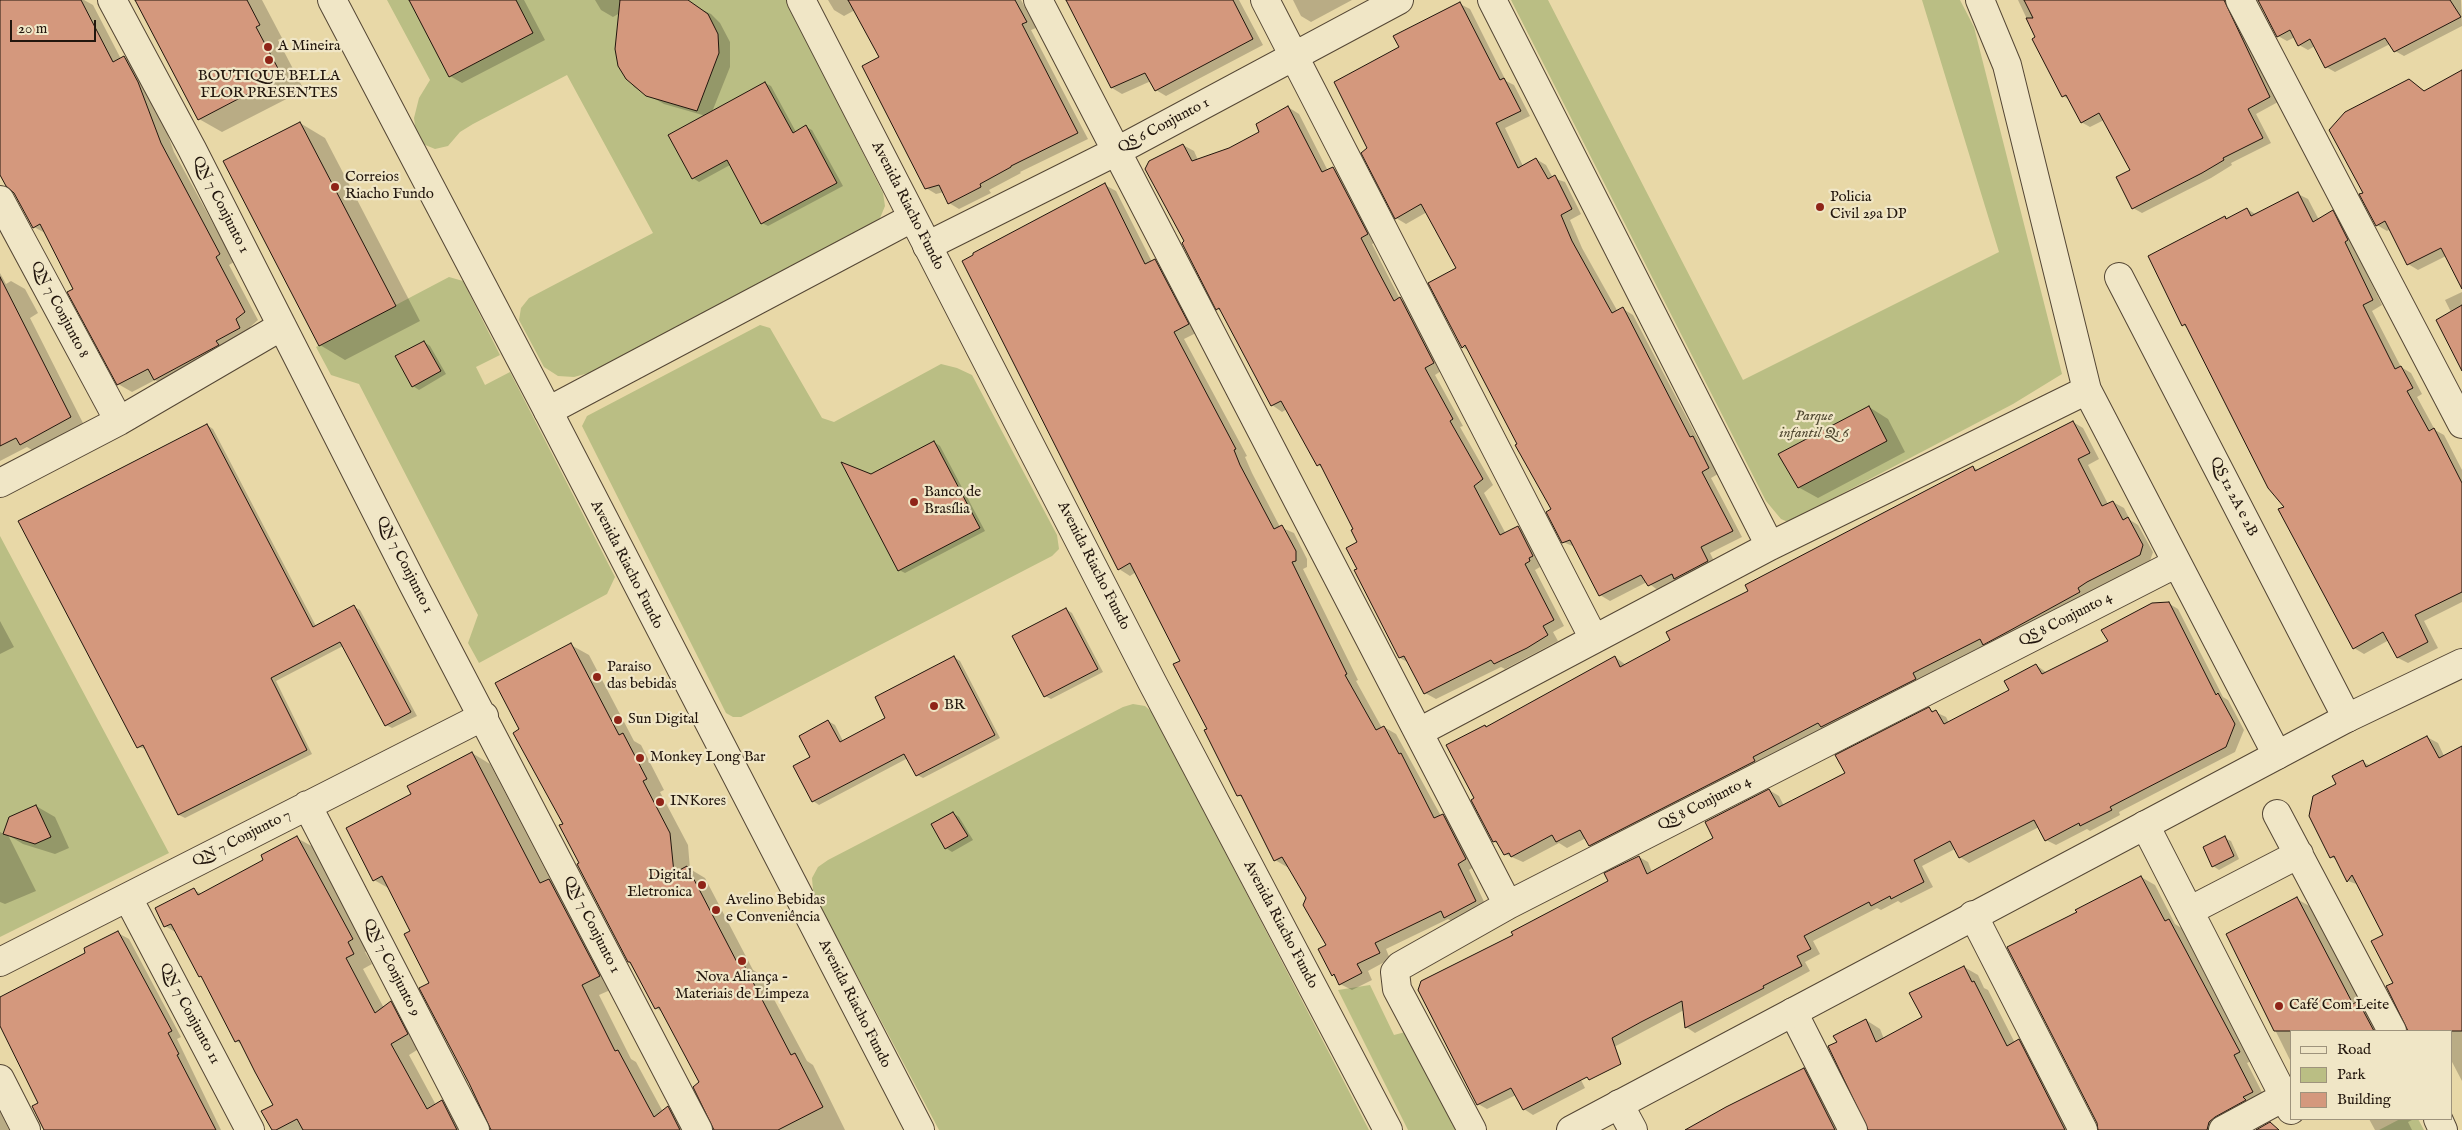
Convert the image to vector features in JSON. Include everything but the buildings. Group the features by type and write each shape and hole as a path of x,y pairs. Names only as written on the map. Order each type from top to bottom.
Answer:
{"street":[{"name":"QN 7 Conjunto 1","path":"112,0 192,149 409,575 698,1130"},
{"name":"Avenida Riacho Fundo","path":"332,0 548,411 920,1130"},
{"name":"Avenida Riacho Fundo","path":"801,0 1148,673 1388,1130"},
{"path":"1038,0 1420,732 1508,905"},
{"path":"1265,0 1594,639"},
{"name":"QS 6 Conjunto 1","path":"927,246 1117,151 1294,58 1399,0"},
{"path":"1492,0 1770,546"},
{"path":"1980,0 2007,65 2087,390 2277,755"},
{"path":"2240,0 2462,424"},
{"name":"QN 7 Conjunto 8","path":"0,200 119,421"},
{"path":"548,411 912,218"},
{"name":"QS 12 2A e 2B","path":"2120,277 2348,718"},
{"path":"0,484 119,421 282,326"},
{"path":"1420,732 1770,546 2087,390"},
{"name":"QS 8 Conjunto 4","path":"1472,1130 1397,989 1395,972 1400,966 1508,905 2177,563"},
{"path":"1571,1130 1973,915 2348,718 2460,668"},
{"name":"QN 7 Conjunto 7","path":"0,962 484,716"},
{"name":"QN 7 Conjunto 9","path":"307,805 475,1130"},
{"path":"2277,814 2391,1030"},
{"path":"2145,825 2290,1109 2223,1130"},
{"path":"2189,911 2299,854"},
{"name":"QN 7 Conjunto 11","path":"128,898 250,1130"},
{"path":"1973,915 2082,1130"},
{"path":"1793,1012 1853,1130"},
{"path":"0,1079 26,1130"},
{"path":"1619,1104 1633,1130"}],"green space":[{"path":"387,0 786,0 883,193 885,206 880,218 871,225 589,373 574,377 558,376 544,367 519,320 521,308 529,298 653,233 567,75 473,124 460,132 448,146 435,149 423,144 416,134 414,118 419,98 430,80"},
{"name":"Parque infantil Qs 6","path":"1511,0 1548,0 1743,380 1999,252 1922,0 1960,0 1974,27 2062,374 2013,404 1788,522 1781,519 1766,501"},
{"path":"449,277 463,281 500,355 476,367 485,385 510,372 615,577 607,594 479,663 468,643 478,615 359,384 331,375 316,347"},
{"path":"760,325 770,328 822,418 834,422 941,364 957,368 972,375 1057,535 1059,549 1052,556 741,717 733,717 726,713 582,426 587,416"},
{"path":"0,536 169,853 0,937"},
{"path":"1133,704 1145,706 1153,713 1369,1130 939,1130 818,902 813,890 812,878 818,867 828,860 1123,707"},
{"path":"1370,985 1394,1035 1413,1030 1462,1130 1408,1130 1338,990"},
{"path":"2398,1120 2419,1120 2424,1130 2379,1130"}],"place":[{"name":"A Mineira","path":"268,47"},
{"name":"BOUTIQUE BELLA FLOR PRESENTES","path":"269,60"},
{"name":"Correios Riacho Fundo","path":"335,187"},
{"name":"Policia Civil 29a DP","path":"1820,207"},
{"name":"Banco de Brasília","path":"914,502"},
{"name":"Paraiso das bebidas","path":"597,677"},
{"name":"BR","path":"934,706"},
{"name":"Sun Digital","path":"618,720"},
{"name":"Monkey Long Bar","path":"640,758"},
{"name":"INKores","path":"660,802"},
{"name":"Digital Eletronica","path":"702,885"},
{"name":"Avelino Bebidas e Conveniência","path":"716,910"},
{"name":"Nova Aliança - Materiais de Limpeza","path":"742,961"},
{"name":"Café Com Leite","path":"2279,1006"}]}
